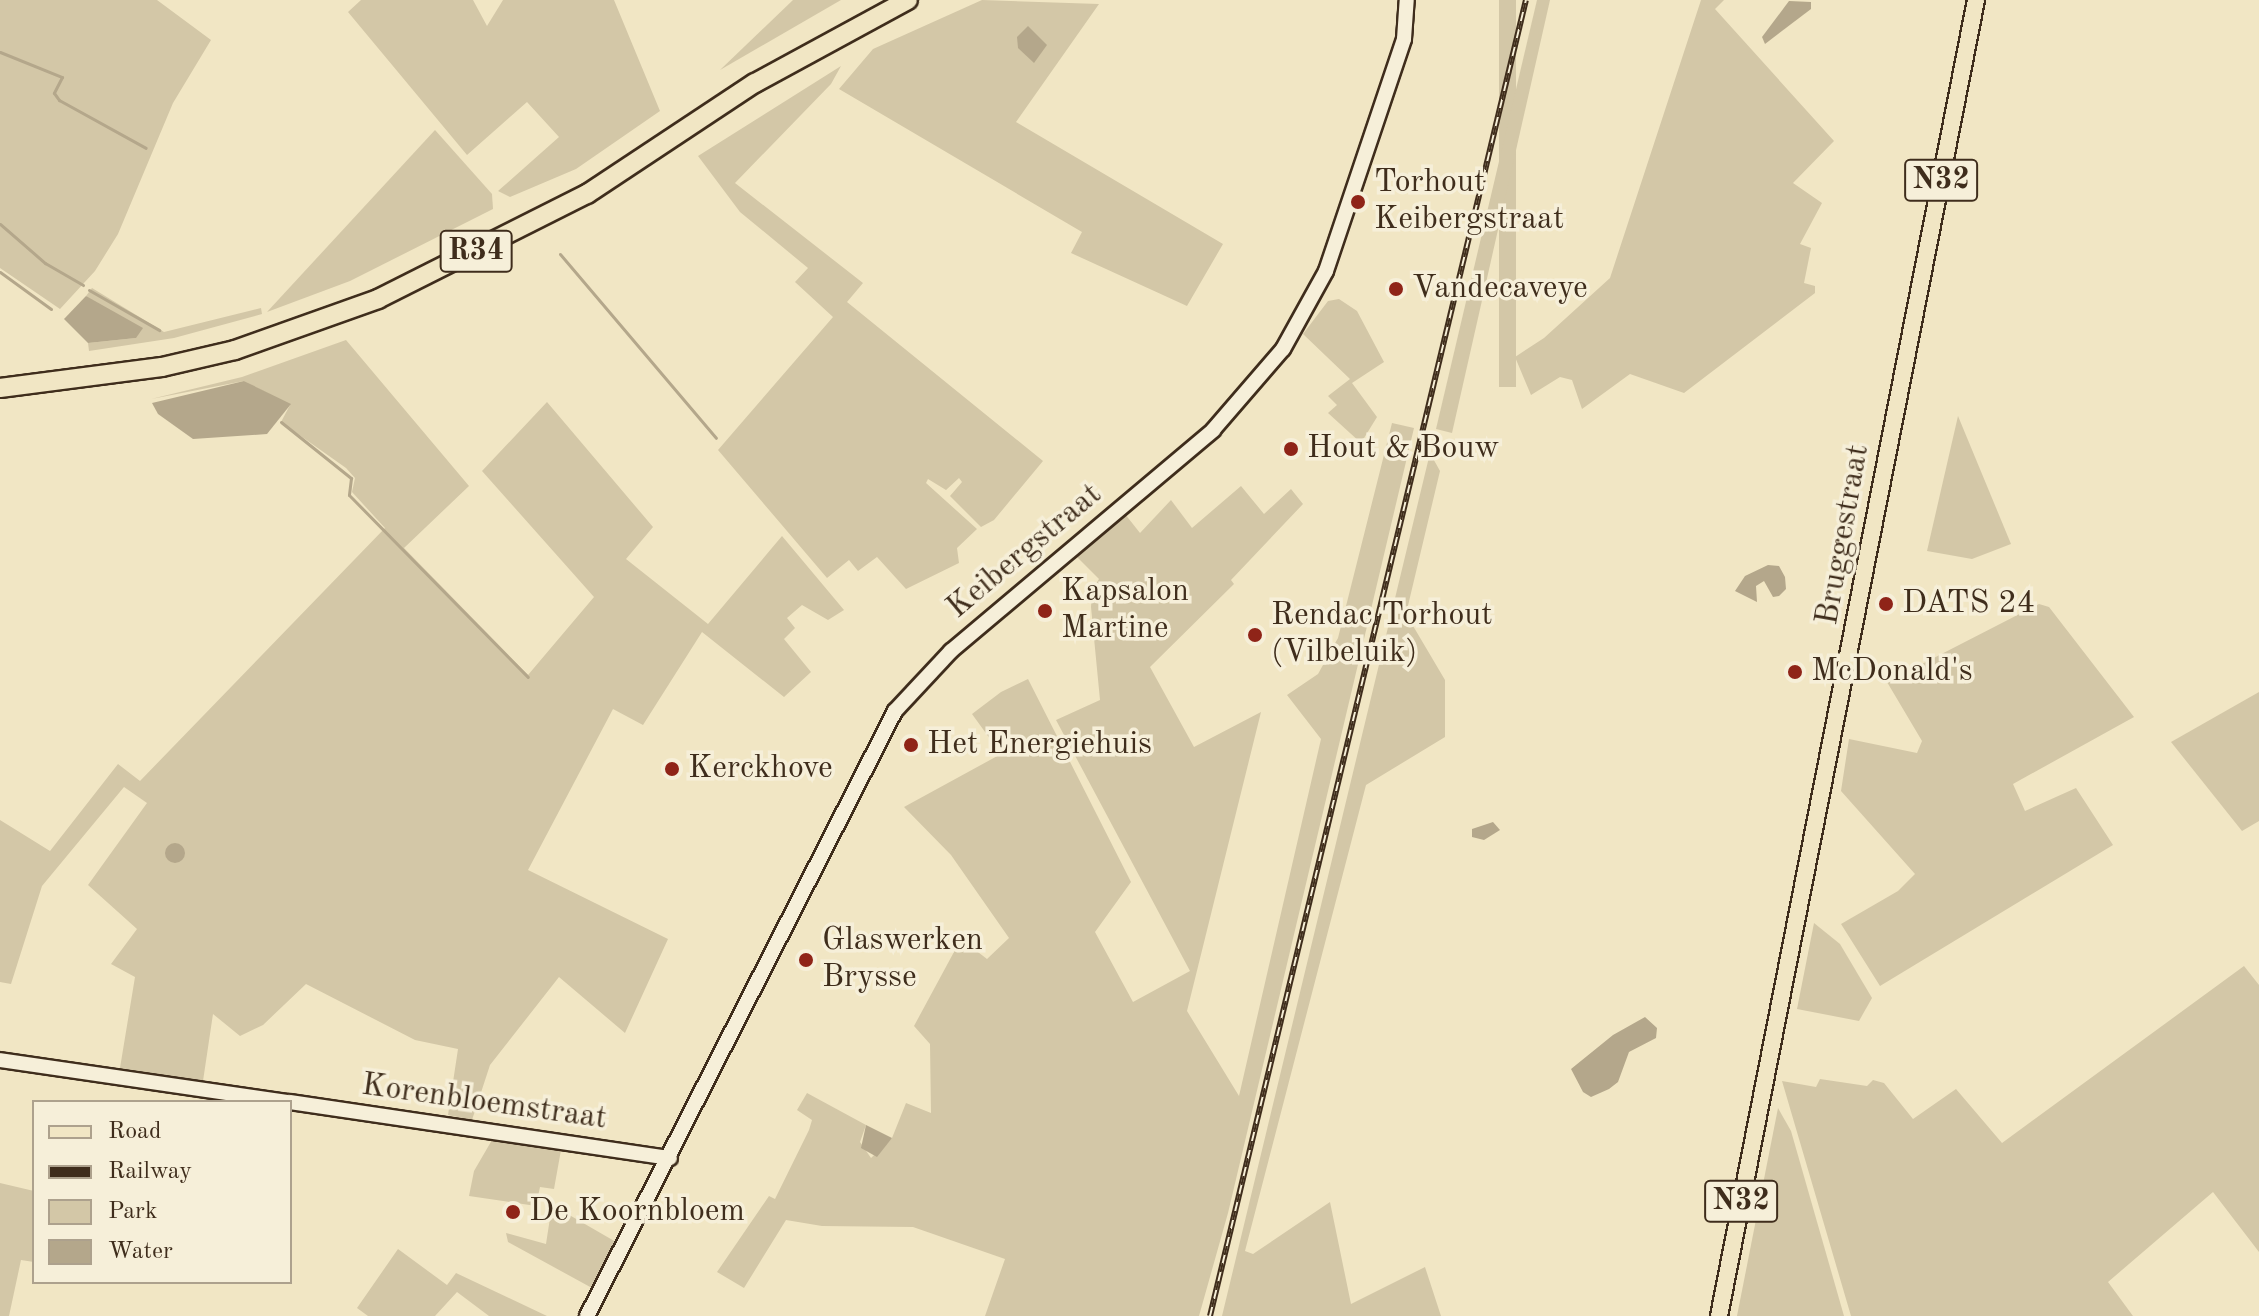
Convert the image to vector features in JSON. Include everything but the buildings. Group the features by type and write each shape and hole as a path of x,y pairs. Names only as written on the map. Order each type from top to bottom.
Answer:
{"highway":[{"name":"R34","path":"0,388 90,379 206,357 378,299 587,194 755,83 908,0"}],"main road":[{"name":"Bruggestraat","path":"1719,1316 1976,0"}],"street":[{"name":"Keibergstraat","path":"587,1316 895,711 951,651 1213,430 1283,349 1326,271 1404,39 1407,0"},
{"name":"Korenbloemstraat","path":"0,1060 275,1100"},
{"name":"Korenbloemstraat","path":"292,1102 670,1158"}],"green space":[{"path":"0,0 157,0 211,40 173,103 118,234 95,271 60,309 0,268"},
{"path":"361,0 473,0 487,26 503,0 614,0 660,111 576,169 510,197 498,191 559,137 527,102 467,155 348,12"},
{"path":"793,0 841,0 720,70"},
{"path":"982,0 1099,4 1016,122 1223,244 1187,306 1071,253 1082,232 839,89 873,49"},
{"path":"1499,0 1516,0 1516,387 1499,387"},
{"path":"1537,0 1550,0 1452,433 1436,429"},
{"path":"1701,0 1724,0 1715,9 1834,141 1793,183 1822,203 1800,244 1811,248 1804,283 1815,286 1815,293 1684,393 1630,374 1582,409 1572,380 1560,377 1531,395 1515,357 1544,338 1610,278"},
{"path":"841,66 831,84 735,183 863,283 847,302 1043,461 994,520 981,527 950,496 962,482 959,478 946,490 928,479 926,483 977,529 957,548 959,563 906,589 877,557 858,571 849,560 827,578 718,450 833,317 795,282 808,268 740,212 698,156"},
{"path":"435,130 492,194 493,209 350,281 267,312"},
{"path":"92,288 164,332 261,308 262,314 174,338 89,351 88,343 136,338 86,296"},
{"path":"1339,299 1357,311 1384,362 1352,383 1377,417 1361,443 1328,413 1337,405 1328,396 1350,379 1303,334 1328,301"},
{"path":"346,340 469,486 404,548 528,675 594,597 482,471 547,402 653,527 626,559 708,624 782,536 844,610 828,620 802,605 787,618 795,628 784,639 811,672 784,697 702,632 643,725 613,709 528,870 668,939 625,1033 559,977 490,1065 472,1120 448,1115 458,1049 415,1040 306,984 263,1025 240,1036 213,1014 203,1081 120,1068 135,977 111,964 137,929 88,885 147,803 124,787 42,886 11,984 0,982 0,820 50,851 118,764 140,781 385,528 352,492 355,478 346,468 281,422 290,405 244,381 151,399 242,377"},
{"path":"1958,416 2011,544 1972,559 1927,551"},
{"path":"1392,423 1414,428 1228,1213 1199,1316 985,1316 1005,1259 913,1227 822,1226 786,1220 744,1288 717,1272 769,1196 775,1199 809,1130 812,1120 797,1110 807,1093 866,1125 860,1142 871,1158 892,1138 906,1103 931,1113 930,1044 914,1026 961,939 987,959 1009,938 951,855 904,807 1001,754 972,714 1001,692 1028,679 1131,882 1095,932 1133,1002 1190,971 1056,720 1100,700 1091,607 1092,590 1099,579 1077,557 1125,514 1140,533 1171,500 1192,528 1241,486 1264,514 1291,489 1303,504 1231,580 1234,584 1150,667 1194,747 1261,712 1187,1011 1239,1096 1321,739 1287,695 1318,674 1338,638"},
{"path":"1430,453 1440,471 1406,614 1445,680 1445,737 1366,785 1245,1251 1253,1254 1330,1202 1351,1304 1425,1267 1441,1316 1222,1316"},
{"path":"2039,604 2049,607 2134,717 2013,784 2025,811 2076,788 2113,845 1880,986 1841,924 1898,891 1915,874 1841,791 1849,739 1917,753 1922,741 1887,682"},
{"path":"2259,692 2259,821 2242,831 2171,742"},
{"path":"1814,923 1840,944 1872,998 1859,1021 1797,1009"},
{"path":"2244,966 2259,985 2259,1252 2213,1192 2108,1282 2133,1316 1851,1316 1782,1081 1816,1087 1820,1079 1867,1086 1873,1080 1884,1083 1913,1119 1956,1089 2002,1143"},
{"path":"1778,1108 1791,1131 1844,1316 1737,1316"},
{"path":"492,1140 561,1150 554,1189 540,1187 536,1206 469,1196 474,1171"},
{"path":"0,1183 32,1191 32,1262 21,1260 9,1316 0,1316"},
{"path":"552,1205 616,1242 592,1288 508,1242 506,1233 546,1244"},
{"path":"398,1249 447,1285 456,1273 547,1316 489,1316 457,1292 435,1316 368,1316 357,1308"}],"water":[{"path":"1789,1 1811,2 1811,9 1765,44 1762,37"},
{"path":"1028,26 1047,45 1034,63 1018,48 1017,37"},
{"path":"86,296 143,328 136,338 88,343 64,319"},
{"path":"244,381 291,404 267,434 193,439 158,414 152,403"},
{"path":"1768,565 1779,566 1785,577 1786,589 1779,596 1773,597 1764,581 1756,586 1757,602 1735,591 1745,576"},
{"path":"1493,822 1500,830 1484,840 1472,837 1472,829"},
{"path":"175,843 182,846 185,853 182,860 175,863 168,860 165,853 168,846"},
{"path":"1645,1017 1657,1028 1656,1038 1629,1052 1618,1082 1609,1089 1591,1097 1583,1092 1571,1069 1613,1035"},
{"path":"866,1125 892,1138 877,1157 861,1148"}],"waterway":[{"path":"0,52 62,77 54,93 59,100 146,148"},
{"path":"0,224 45,263 83,285"},
{"path":"560,254 716,438"},
{"path":"0,272 51,309"},
{"path":"89,290 159,330"},
{"path":"281,422 351,478 349,495 528,677"}],"railway":[{"path":"1210,1316 1526,0"}],"place":[{"name":"Torhout Keibergstraat","path":"1358,202"},
{"name":"Vandecaveye","path":"1396,289"},
{"name":"Hout & Bouw","path":"1291,449"},
{"name":"DATS 24","path":"1886,604"},
{"name":"Kapsalon Martine","path":"1045,611"},
{"name":"Rendac Torhout (Vilbeluik)","path":"1255,635"},
{"name":"McDonald's","path":"1795,672"},
{"name":"Het Energiehuis","path":"911,745"},
{"name":"Kerckhove","path":"672,769"},
{"name":"Glaswerken Brysse","path":"806,960"},
{"name":"De Koornbloem","path":"513,1212"}]}
